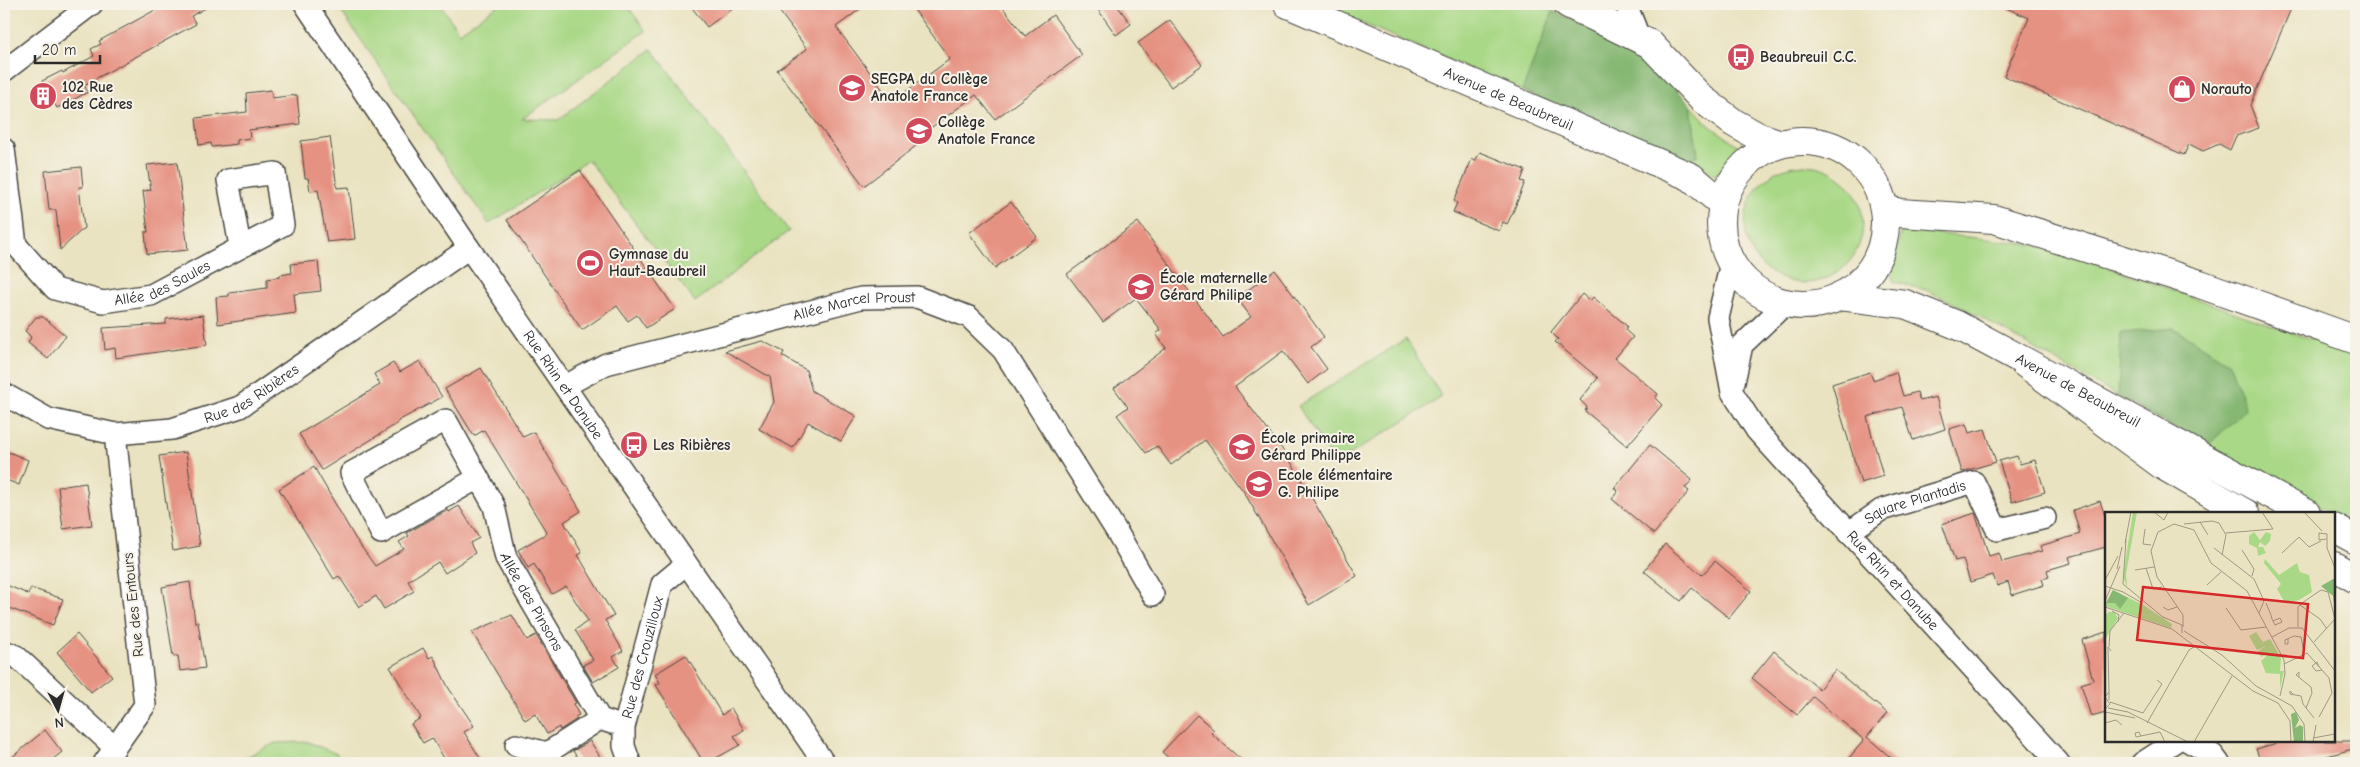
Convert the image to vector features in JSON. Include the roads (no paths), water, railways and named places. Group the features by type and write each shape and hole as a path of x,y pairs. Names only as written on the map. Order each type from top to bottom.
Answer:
{"main road":[{"name":"Avenue de Beaubreuil","path":"1288,4 1691,177 1723,204"},
{"name":"Avenue de Beaubreuil","path":"1568,4 1639,37 1662,54 1702,99 1734,123 1757,136 1778,143"},
{"name":"Avenue de Beaubreuil","path":"1806,140 1835,146 1853,157 1868,172 1875,183 1885,209 1886,230 1881,250 1871,269 1858,285 1840,296 1823,303 1804,305 1786,303 1770,298 1754,289 1741,277 1731,263 1722,234 1723,204 1730,186 1741,169 1764,149 1778,143 1806,140"},
{"path":"1885,209 1900,213 1994,219 2200,284 2353,336"},
{"name":"Avenue de Beaubreuil","path":"1840,296 1905,304 1957,325 2304,512"},
{"path":"2024,362 2162,464 2243,512"},
{"path":"2335,529 2356,540"},
{"path":"2335,567 2356,579"}],"street":[{"path":"4,71 92,4"},
{"name":"Rue Rhin et Danube","path":"305,4 469,248 824,763"},
{"path":"1626,4 1639,37"},
{"name":"Allée des Saules","path":"4,149 16,245 55,289 103,302 151,295 240,246"},
{"name":"Rue des Ribières","path":"4,394 48,419 115,434 172,429 240,407 469,248"},
{"name":"Rue Rhin et Danube","path":"1731,263 1718,318 1732,392 1756,431 2059,763"},
{"name":"Allée Marcel Proust","path":"564,386 606,364 860,298 917,297 970,317 1003,350 1117,532 1153,595"},
{"path":"1732,392 1742,345 1786,303"},
{"name":"Allée des Pinsons","path":"478,478 381,533 351,473 446,420 494,506 506,558 600,719"},
{"name":"Rue des Entours","path":"109,755 145,705 115,434"},
{"name":"Square Plantadis","path":"1848,532 1882,510 1974,482 1998,530 2045,518"},
{"name":"Rue des Crouzilloux","path":"630,763 624,746 624,727 662,584 686,564"},
{"path":"4,651 16,656 109,755"},
{"path":"516,745 547,753 600,719 624,727"},
{"path":"2142,763 2174,742"},
{"path":"2190,742 2213,755 2218,763"}],"place":[{"name":"Beaubreuil C.C.","path":"1741,57"},
{"name":"SEGPA du Collège Anatole France","path":"852,88"},
{"name":"Norauto","path":"2182,89"},
{"name":"102 Rue des Cèdres","path":"43,96"},
{"name":"Collège Anatole France","path":"919,131"},
{"name":"Gymnase du Haut-Beaubreil","path":"590,263"},
{"name":"École maternelle Gérard Philipe","path":"1141,287"},
{"name":"Les Ribières","path":"634,445"},
{"name":"École primaire Gérard Philippe","path":"1242,447"},
{"name":"Ecole élémentaire G. Philipe","path":"1259,484"}]}
